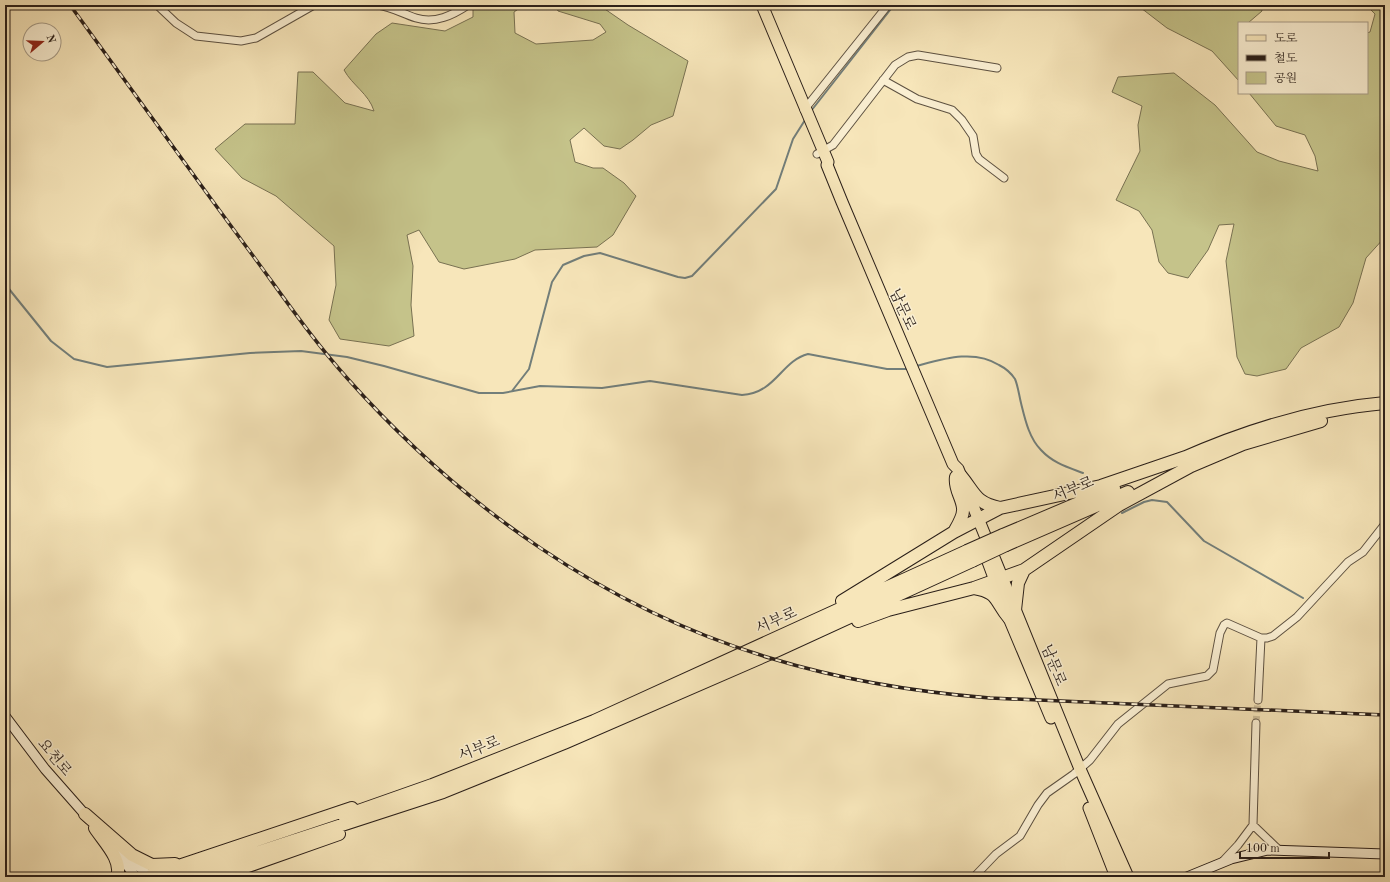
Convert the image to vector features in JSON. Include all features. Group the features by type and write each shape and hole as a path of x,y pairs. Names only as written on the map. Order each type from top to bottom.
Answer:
{"highway":[{"name":"서부로","path":"181,874 443,792 564,743 1005,540 1189,462 1249,433 1298,418 1385,403"},
{"name":"서부로","path":"1189,462 1277,433 1320,422 1385,410"},
{"path":"775,645 850,596 954,532 1000,508 1101,486 1189,462"},
{"path":"775,645 888,610 974,588 1024,570 1119,505 1189,462"},
{"path":"954,532 962,515 963,507 955,484 958,476 980,501 989,506 1000,508"},
{"path":"974,588 991,594 997,599 1002,610 1012,614 1018,583 1024,570"},
{"name":"서부로","path":"181,874 432,785 594,721 775,645"},
{"path":"149,876 332,814 432,785"},
{"path":"217,877 350,830 443,792"},
{"path":"85,814 132,855 152,865 171,865 198,859"},
{"path":"85,814 118,863 119,871 117,877"}],"main road":[{"name":"남문로","path":"757,5 806,115"},
{"name":"남문로","path":"762,5 820,153 827,166 953,464 958,469 958,476 1012,614 1077,771 1116,877"},
{"name":"남문로","path":"1077,771 1128,877"}],"street":[{"path":"157,5 176,23 196,36 241,41 256,38 314,5"},
{"path":"378,5 389,7 418,19 443,18 452,16 468,5"},
{"path":"806,115 888,5"},
{"path":"820,153 833,144 883,80 900,61 918,55 997,68"},
{"path":"883,80 917,99 952,110 962,120 973,136 976,154 979,159 1004,178"},
{"path":"974,877 996,854 1020,836 1038,804 1047,793 1090,760 1118,724 1142,707 1154,694 1168,684 1207,676 1213,670 1220,634 1228,623 1261,638 1273,636 1297,617 1348,562 1363,552 1385,524"},
{"path":"1258,700 1261,638"},
{"name":"요천로","path":"5,716 45,769 85,814 136,877"},
{"path":"1221,863 1238,845 1253,825 1256,723"},
{"name":"요천로","path":"85,814 149,876"},
{"path":"1253,825 1279,850"},
{"path":"1187,877 1249,853 1268,850 1385,854"}],"green space":[{"path":"473,5 524,5 514,12 515,33 536,44 593,40 606,32 600,24 558,11 555,5 599,5 628,25 688,61 673,116 651,125 620,149 604,146 584,128 570,140 575,162 593,168 603,168 624,183 636,196 613,235 597,247 535,250 515,259 464,269 439,262 419,230 407,235 413,266 411,305 414,336 389,346 340,339 329,320 336,285 334,246 276,196 242,178 215,149 245,124 295,124 298,72 313,72 345,103 374,111 372,105 344,70 376,34 392,23 445,31 473,17"},
{"path":"1140,5 1261,5 1262,11 1249,22 1238,22 1238,80 1212,51 1167,28 1141,8"},
{"path":"1366,5 1385,5 1385,237 1366,258 1353,303 1339,327 1301,348 1286,369 1257,376 1245,374 1237,357 1226,261 1234,224 1219,225 1208,250 1188,278 1168,273 1159,262 1152,230 1139,211 1116,200 1140,151 1138,125 1142,106 1112,92 1118,77 1174,73 1215,105 1257,152 1279,161 1318,171 1315,156 1305,135 1276,126 1250,94 1368,94 1368,33 1370,32 1375,14"}],"waterway":[{"path":"811,111 894,5"},
{"path":"512,391 529,369 552,282 563,265 584,256 600,253 678,277 685,278 692,276 776,189 793,139 805,120"},
{"path":"5,284 51,341 74,359 107,367 250,353 301,351 347,357 479,393 503,393 540,386 602,388 650,381 742,395 763,389 791,363 808,354 887,369 908,369"},
{"path":"916,366 948,358 969,356 989,360 1003,368 1015,379 1026,422 1033,440 1055,461 1083,473"},
{"path":"1122,513 1144,502 1152,500 1167,502 1204,541 1303,598"}],"tunnel":[{"path":"1256,723 1258,700"}],"railway":[{"path":"70,5 296,315 347,378 391,425 438,469 488,510 540,548 594,582 651,612 709,637 770,658 824,673 906,689 990,698 1385,715"}]}
